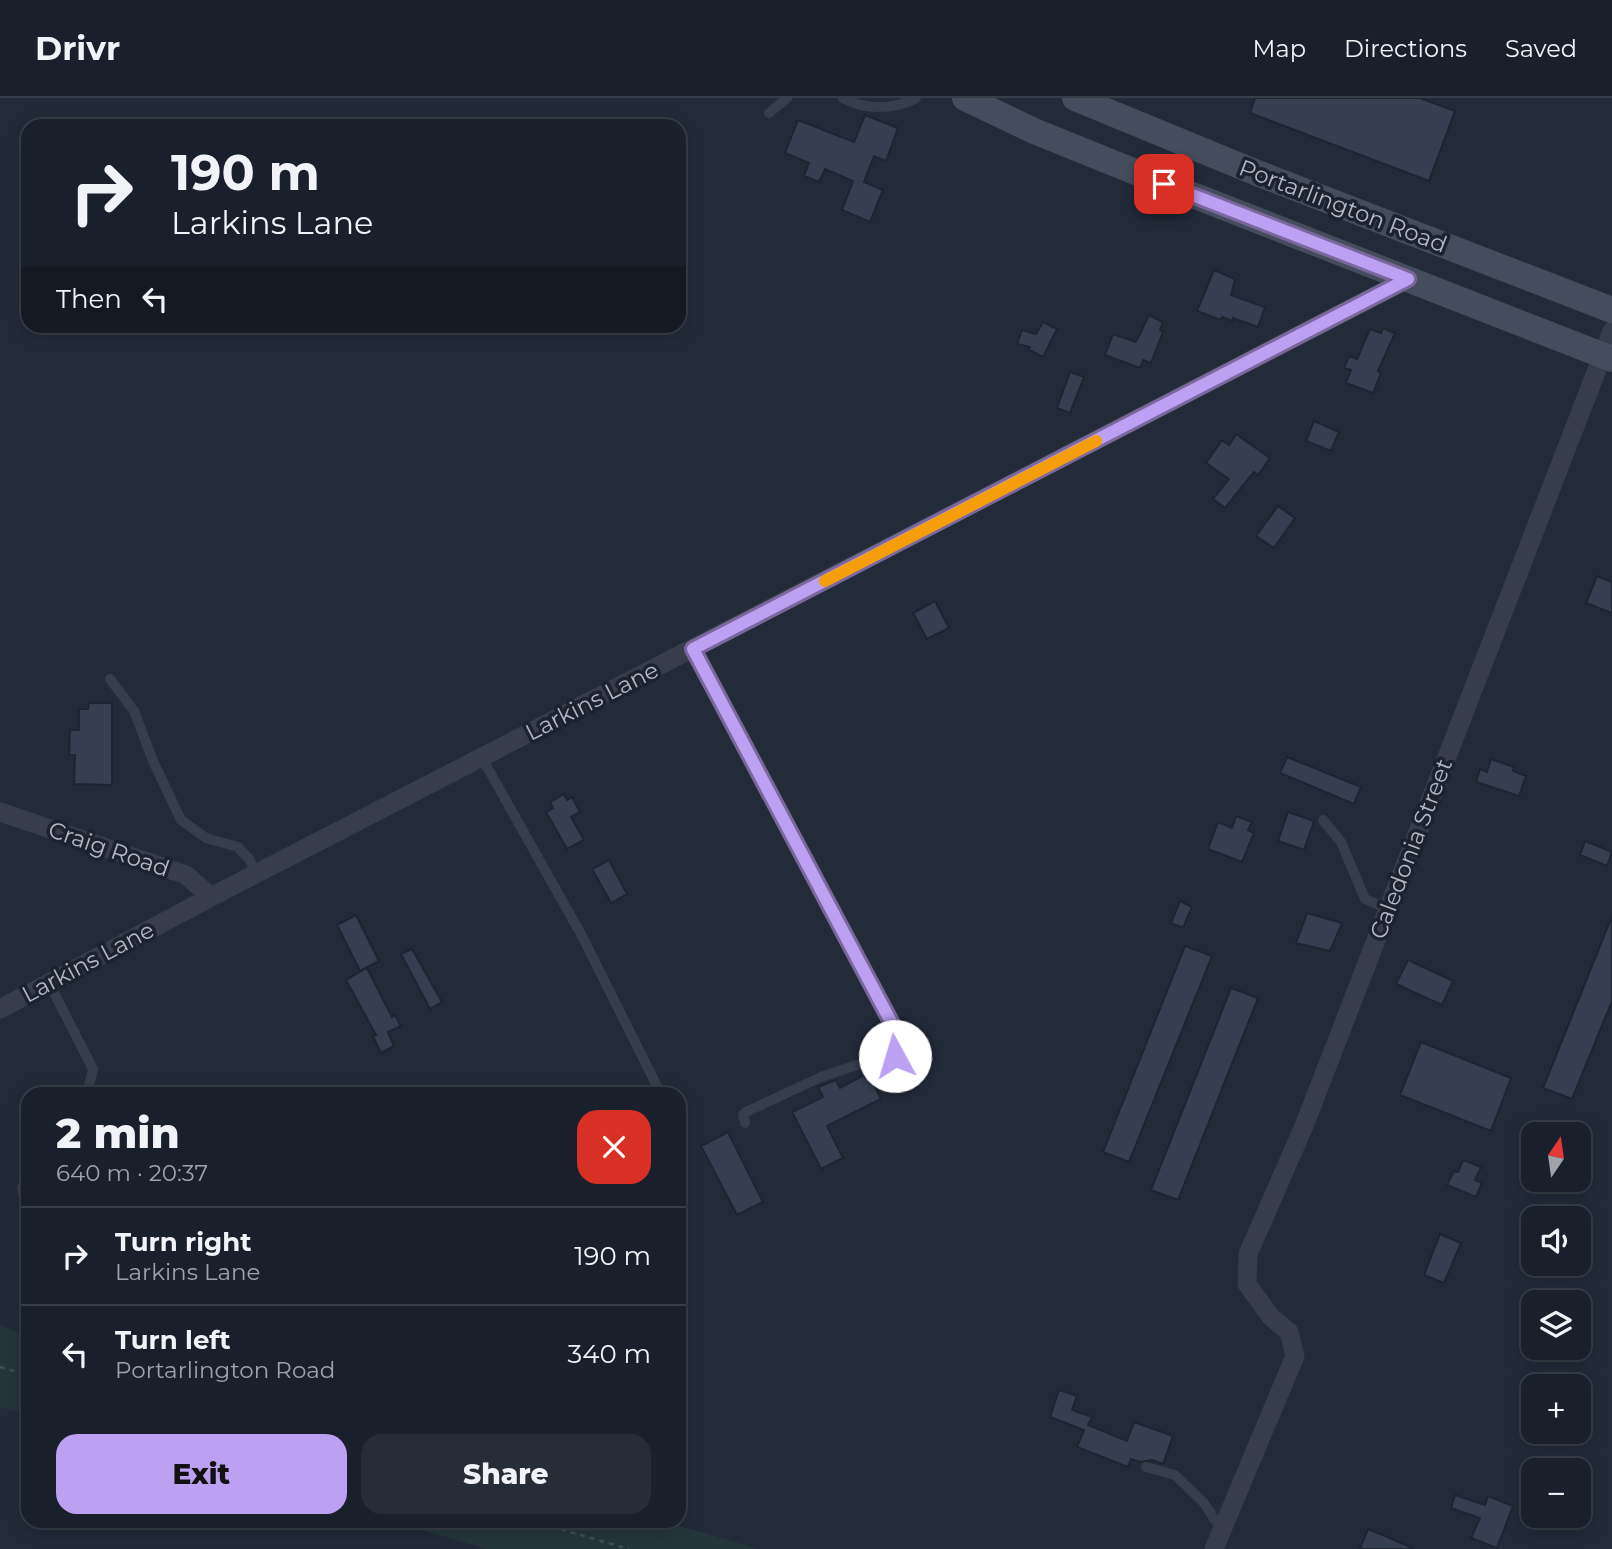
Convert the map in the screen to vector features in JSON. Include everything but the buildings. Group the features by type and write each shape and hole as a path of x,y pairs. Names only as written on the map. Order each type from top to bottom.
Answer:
{"main road":[{"name":"Portarlington Road","path":"965,98 1034,131 1408,279 1609,348"},
{"name":"Portarlington Road","path":"1075,98 1257,173 1612,310"}],"street":[{"name":"Larkins Lane","path":"0,1009 211,897 1408,279"},
{"name":"Caledonia Street","path":"1222,1530 1295,1356 1289,1332 1271,1317 1247,1284 1248,1254 1304,1126 1609,348"},
{"name":"Craig Road","path":"0,811 186,875 211,897"},
{"path":"1214,1549 1222,1530"}],"lane":[{"path":"769,113 787,98"},
{"path":"843,98 855,104 879,107 905,104 916,98"},
{"path":"693,649 898,1035 886,1081"},
{"path":"110,679 134,711 153,761 181,820 206,838 238,847 250,860 256,874"},
{"path":"482,758 582,936 658,1087"},
{"path":"1323,820 1341,842 1365,899 1388,909"},
{"path":"49,983 93,1069 89,1087"},
{"path":"745,1123 743,1115 746,1112 821,1077 895,1052"},
{"path":"1146,1467 1175,1475 1203,1503 1222,1530"}],"path":[{"path":"0,1367 21,1373"},
{"path":"556,1528 629,1549"}],"shaded area":[{"path":"0,1326 21,1332 21,1413 0,1407"},
{"path":"415,1528 686,1528 759,1549 488,1549"}],"slow traffic":[{"path":"825,581 1096,441"}],"route":[{"path":"895,1056 898,1035 693,649 1408,279 1164,184"}]}
